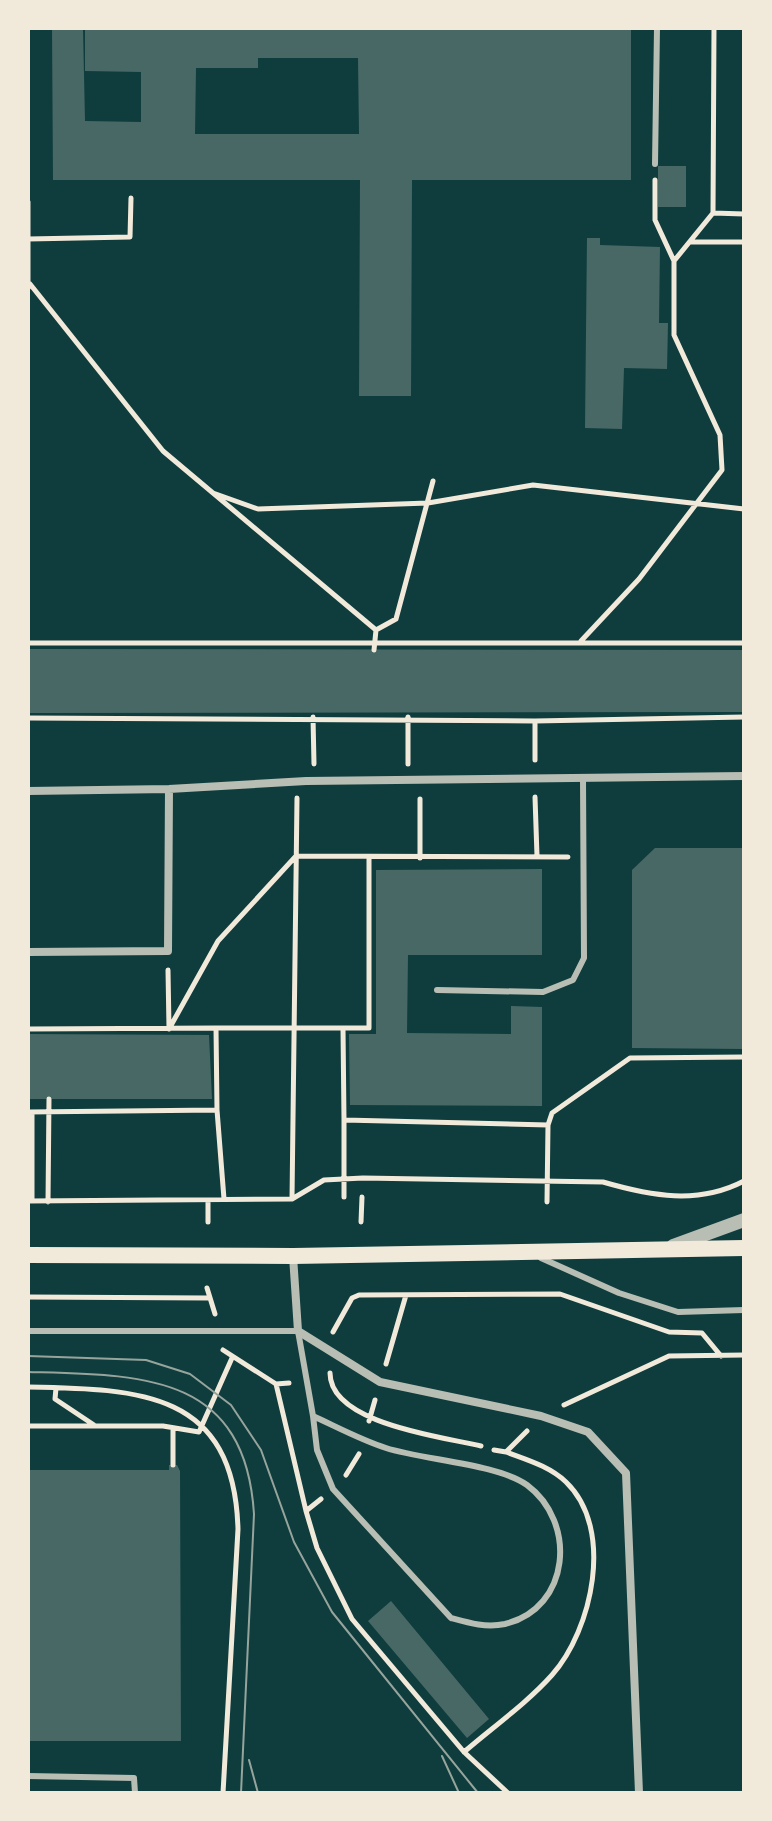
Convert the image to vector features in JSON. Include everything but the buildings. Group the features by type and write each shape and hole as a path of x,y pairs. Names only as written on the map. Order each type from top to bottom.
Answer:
{"main road":[{"path":"28,1255 293,1256 744,1248"}],"street":[{"path":"28,791 169,789 306,781 744,776"},
{"path":"28,952 168,951 169,789"},
{"path":"659,1250 744,1220"},
{"path":"293,1256 298,1331 380,1382 541,1416 588,1432 626,1473 639,1793"}],"lane":[{"path":"655,164 657,28"},
{"path":"437,990 543,992 573,980 584,958 583,779"},
{"path":"527,1251 619,1293 678,1312 744,1310"},
{"path":"28,1331 298,1331 317,1450 333,1489 451,1618 476,1626 503,1624 521,1618 542,1601 559,1573 562,1539 546,1501 524,1483 386,1449 313,1416"},
{"path":"28,1776 134,1778 135,1793"}],"path":[{"path":"674,261 713,213 714,28"},
{"path":"580,642 639,579 722,470 720,435 674,335 674,261 655,220 655,164"},
{"path":"29,239 130,237 131,198"},
{"path":"28,202 29,286 163,451 376,630 374,650"},
{"path":"713,213 744,214"},
{"path":"690,242 744,242"},
{"path":"376,630 396,619 433,481"},
{"path":"213,493 258,509 428,503 533,485 619,492 654,500 744,509"},
{"path":"28,643 744,643"},
{"path":"28,718 372,716 535,721 744,717"},
{"path":"292,1199 296,798 314,764 313,717"},
{"path":"534,765 535,721"},
{"path":"535,796 537,856"},
{"path":"420,798 420,858"},
{"path":"169,1029 218,941 296,856 568,857"},
{"path":"28,1029 48,1032 369,1028 369,858"},
{"path":"168,951 169,1029"},
{"path":"216,1028 217,1110 224,1199"},
{"path":"343,1028 344,1197"},
{"path":"547,1202 548,1125 552,1113 630,1058 744,1057"},
{"path":"48,1202 49,1099"},
{"path":"217,1110 30,1112 30,1201 292,1199 324,1180 343,1179 603,1182 641,1193 678,1197 722,1193 744,1181"},
{"path":"344,1120 548,1125"},
{"path":"361,1222 362,1197"},
{"path":"208,1200 208,1222"},
{"path":"359,1287 359,1295 560,1294"},
{"path":"207,1288 218,1321"},
{"path":"380,1382 406,1295"},
{"path":"28,1297 208,1298"},
{"path":"219,1347 276,1384 289,1383"},
{"path":"330,1380 345,1402 370,1420 506,1452 541,1416 669,1356 744,1355"},
{"path":"28,1426 199,1432 232,1358"},
{"path":"276,1384 306,1511"},
{"path":"28,1387 113,1392 161,1400 195,1418 220,1450 237,1489 238,1529 223,1793"},
{"path":"56,1388 55,1399 96,1426"},
{"path":"173,1429 173,1465"},
{"path":"352,1619 464,1752 508,1793"}],"tram line":[{"path":"28,1356 146,1360 190,1374 231,1405 261,1450 294,1542 332,1612 478,1793"},
{"path":"28,1372 109,1375 180,1391 208,1407 231,1432 246,1467 254,1514 241,1793"},
{"path":"442,1756 459,1793"},
{"path":"249,1760 258,1793"}]}
